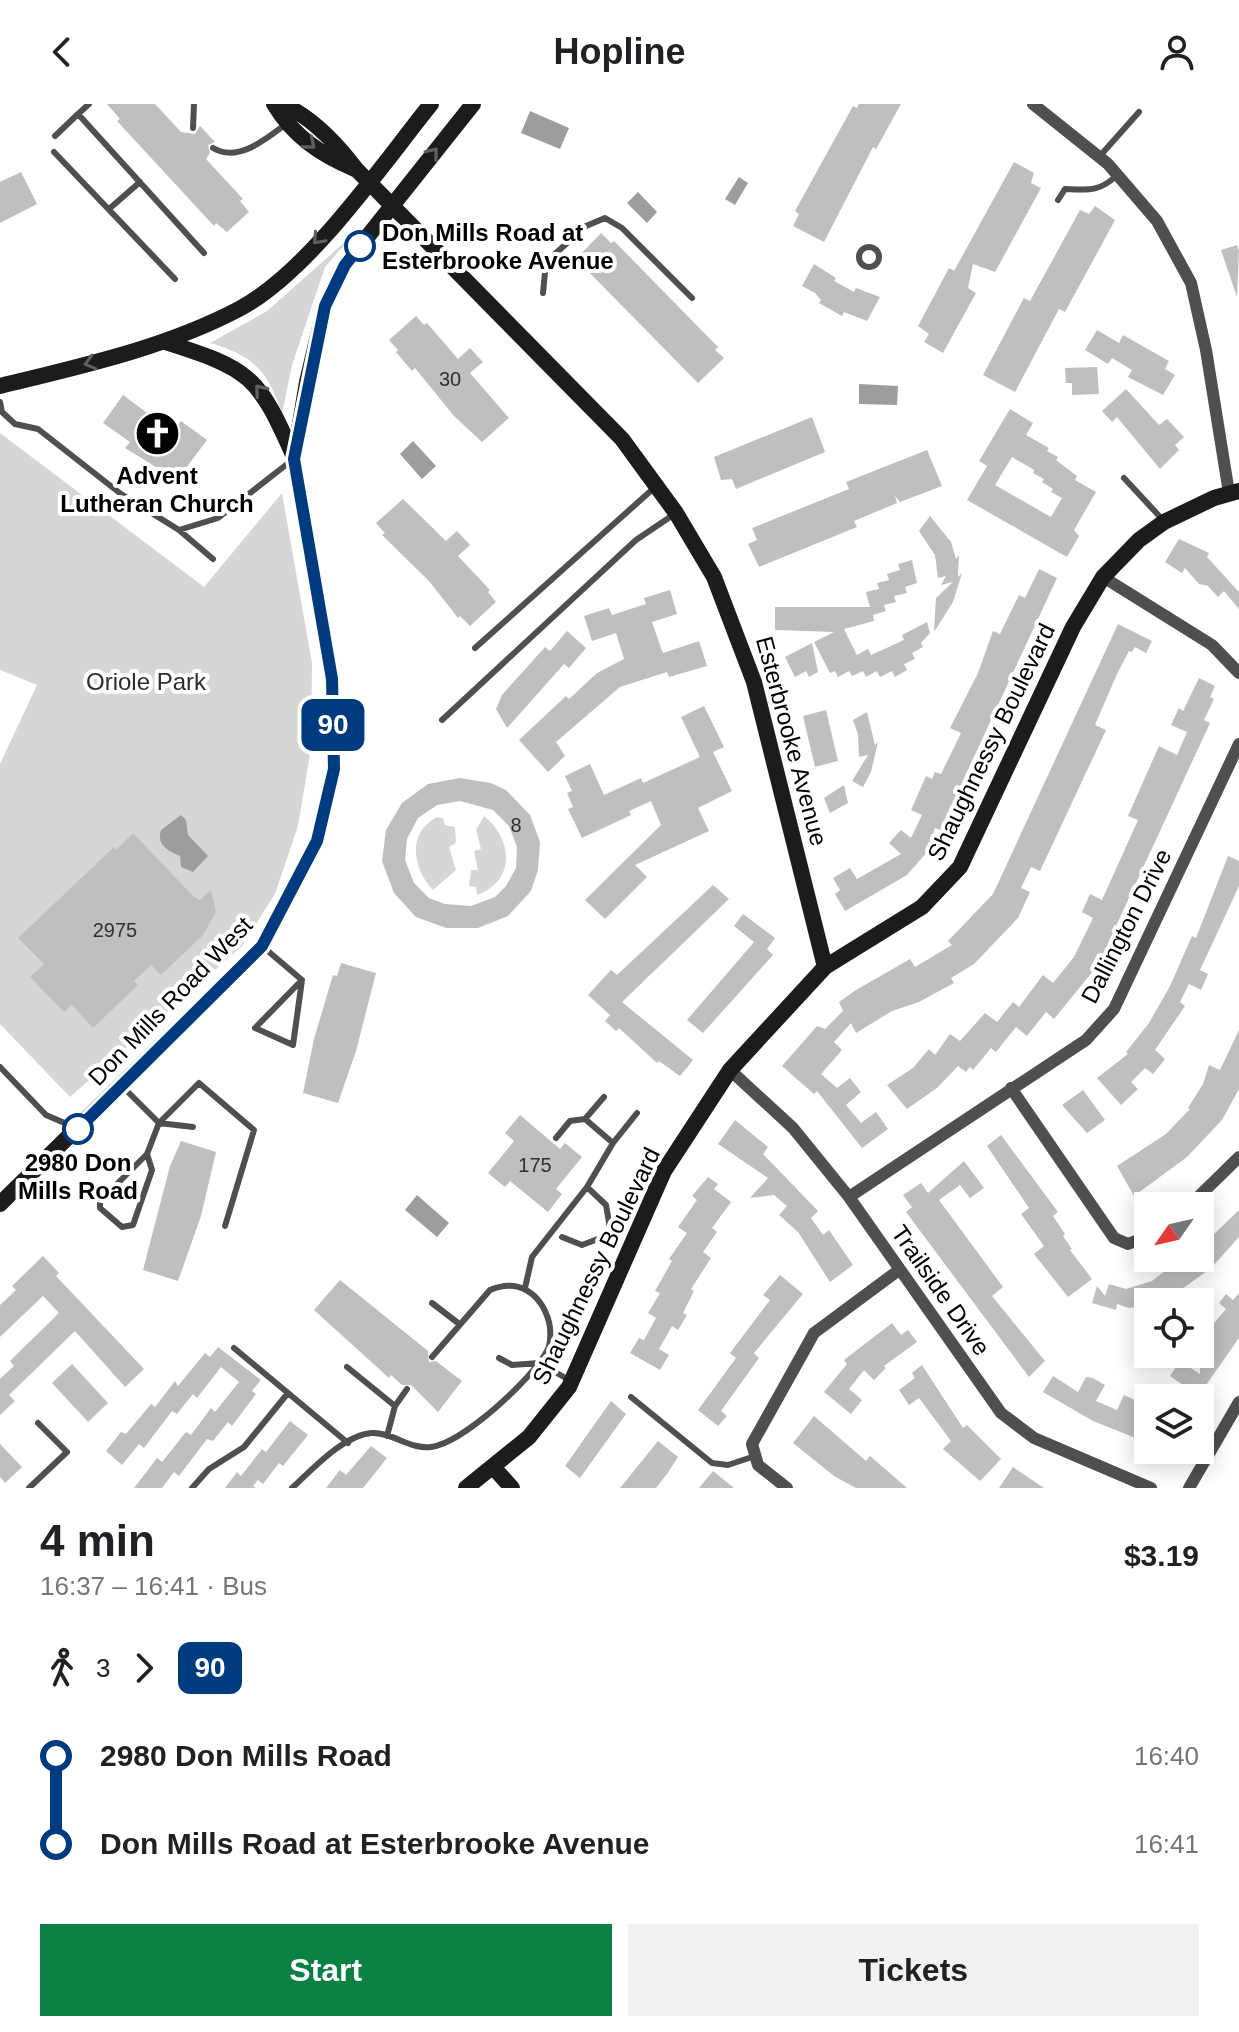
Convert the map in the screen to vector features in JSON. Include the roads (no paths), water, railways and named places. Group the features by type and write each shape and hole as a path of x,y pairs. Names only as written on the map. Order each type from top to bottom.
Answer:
{"street":[{"path":"274,104 286,124 326,157 363,175"},
{"name":"Esterbrooke Avenue","path":"282,104 297,110 338,146 622,439 676,513 714,577 754,682 825,967"},
{"path":"0,386 165,342 241,308 292,268 363,175 431,104"},
{"name":"Don Mills Road West","path":"0,1204 262,946 317,841 334,769 332,679 294,459 325,306 345,265 473,104"},
{"path":"1033,104 1117,175 1157,221 1191,283 1234,492"},
{"path":"165,342 223,360 246,374 270,402 294,459"},
{"name":"Shaughnessy Boulevard","path":"466,1488 529,1437 571,1381 628,1242 664,1171 730,1070 825,967 922,907 960,867 1073,627 1103,577 1139,540 1164,522 1234,492"},
{"path":"1103,577 1212,645 1229,658 1239,673"},
{"name":"Dallington Drive","path":"849,1197 1086,1040 1114,1009 1239,744"},
{"name":"Trailside Drive","path":"730,1070 793,1128 849,1197 1001,1413 1034,1438 1151,1488"},
{"path":"1011,1088 1114,1238 1128,1244 1134,1242"},
{"path":"1203,1192 1239,1157"},
{"path":"787,1488 758,1465 752,1444 814,1333 899,1270"},
{"path":"1189,1488 1239,1402"},
{"path":"494,1468 512,1488"}],"lane":[{"path":"55,136 89,104"},
{"path":"193,128 194,104"},
{"path":"1099,157 1139,112"},
{"path":"78,114 204,253"},
{"path":"213,148 221,153 242,152 286,124"},
{"path":"54,152 175,279"},
{"path":"1058,200 1065,189 1094,191 1117,175"},
{"path":"109,209 140,182"},
{"path":"543,293 546,262 586,226 605,218 622,228 692,298"},
{"path":"0,402 2,412 15,424 38,429 121,494 179,530 213,559"},
{"path":"179,530 218,518 294,459"},
{"path":"1124,478 1164,522"},
{"path":"475,648 657,485"},
{"path":"442,720 636,540 676,513"},
{"path":"262,946 302,980"},
{"path":"302,980 293,1045 255,1028 283,999 302,980"},
{"path":"0,1067 46,1115 78,1129"},
{"path":"147,1154 152,1170 133,1225 122,1227 100,1208 100,1201 147,1154 159,1123 199,1083 254,1130 225,1226"},
{"path":"122,1086 159,1123 193,1127"},
{"path":"556,1138 570,1121 585,1119 604,1097"},
{"path":"525,1288 532,1257 587,1187 613,1143 637,1113"},
{"path":"585,1119 613,1143"},
{"path":"562,1237 582,1245 614,1235 606,1205 587,1187"},
{"path":"292,1488 348,1443 372,1433 430,1447 451,1441 524,1385 549,1348 550,1324 540,1298 525,1288 502,1285 490,1290 458,1323 432,1357"},
{"path":"432,1303 458,1323"},
{"path":"234,1348 348,1443"},
{"path":"499,1358 512,1365 539,1363 571,1381"},
{"path":"347,1367 395,1406"},
{"path":"387,1436 395,1406 407,1389"},
{"path":"192,1488 209,1469 244,1447 288,1393"},
{"path":"631,1397 712,1463 728,1465 756,1456"},
{"path":"29,1488 67,1452 38,1423"}],"place":[{"name":"Don Mills Road at Esterbrooke Avenue","path":"360,246"},
{"name":"Advent Lutheran Church","path":"157,433"},
{"name":"2980 Don Mills Road","path":"78,1129"}],"park label":[{"name":"Oriole Park","path":"146,681"}]}
